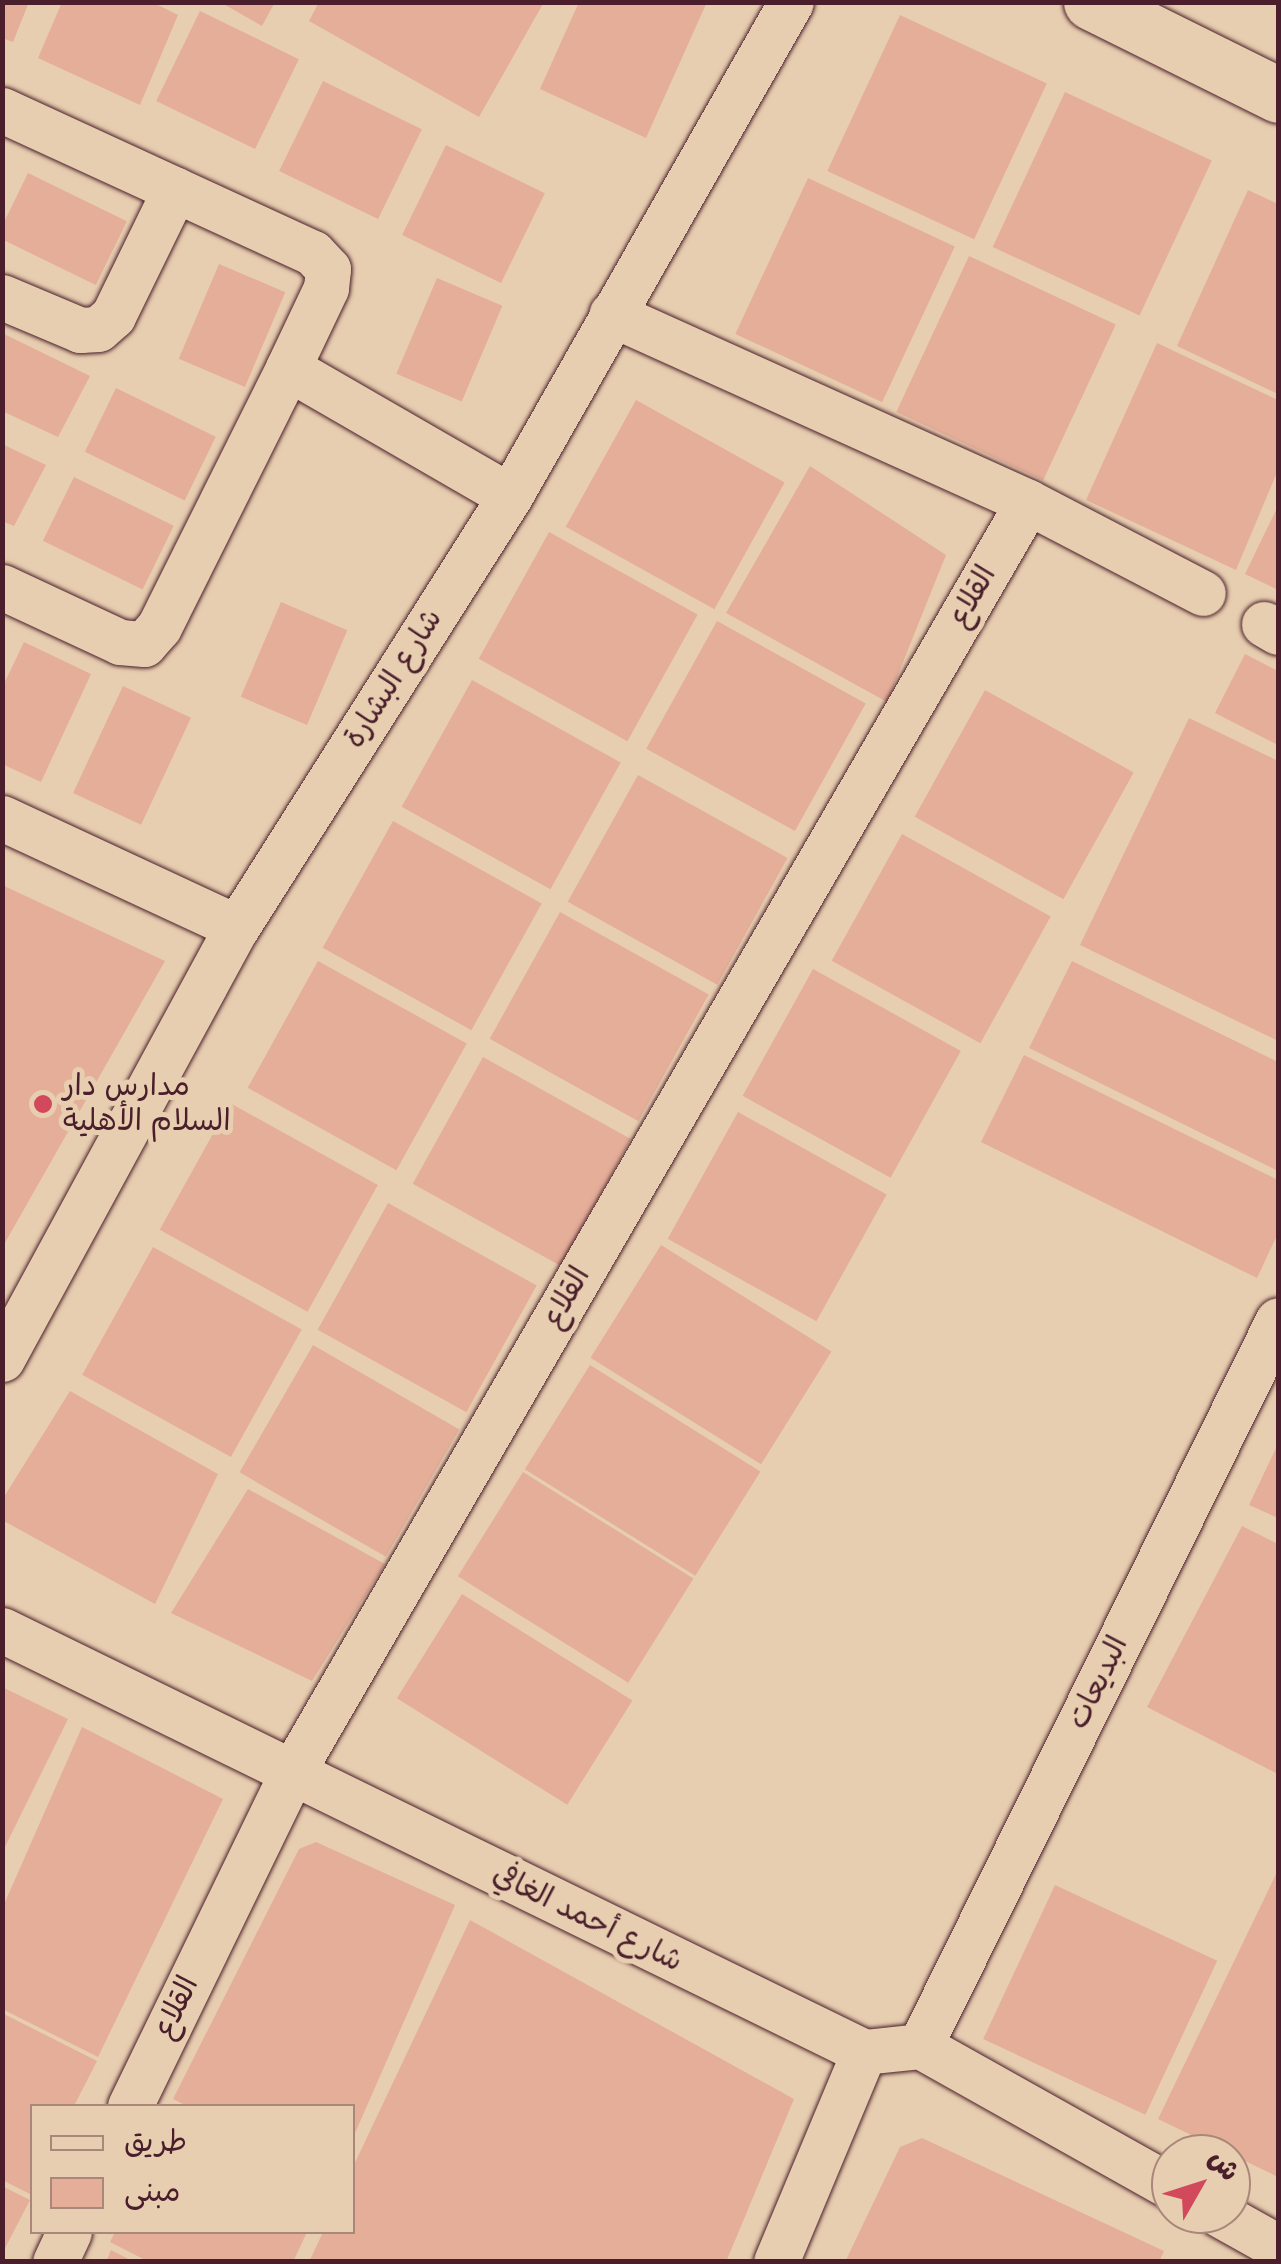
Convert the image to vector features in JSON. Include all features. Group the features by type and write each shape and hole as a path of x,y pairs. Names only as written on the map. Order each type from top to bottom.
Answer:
{"main road":[{"path":"1092,2 1278,95"}],"street":[{"name":"شارع البشارة","path":"2,1359 237,926 510,496 791,2"},
{"path":"2,110 313,253 328,269 326,288 288,368 160,627 144,644 120,642 2,586"},
{"path":"2,297 80,330 98,329 114,316 175,189"},
{"path":"612,314 1028,502 1203,592"},
{"path":"288,368 510,496"},
{"name":"القلاع","path":"131,2104 290,1776 1028,502"},
{"path":"2,818 237,926"},
{"name":"البديعات","path":"920,2046 1278,1320"},
{"name":"شارع أحمد الغافي","path":"2,1630 290,1776 864,2052"},
{"path":"776,2262 864,2052 920,2046 1151,2176"},
{"path":"1251,2232 1278,2248"},
{"path":"54,2262 68,2234"}],"building":[{"path":"2,2 29,2 13,42 2,38"},
{"path":"62,2 152,2 178,15 140,105 38,58"},
{"path":"220,2 275,2 262,26"},
{"path":"319,2 544,2 479,117 309,21"},
{"path":"579,2 707,2 646,138 540,89"},
{"path":"200,11 299,59 255,149 156,101"},
{"path":"900,15 1047,83 974,239 827,171"},
{"path":"323,81 422,129 378,219 279,171"},
{"path":"1065,92 1212,160 1140,315 993,247"},
{"path":"446,145 545,193 501,283 402,235"},
{"path":"28,173 127,221 96,285 2,239 2,226"},
{"path":"808,178 955,246 882,402 735,334"},
{"path":"1248,190 1278,204 1278,394 1177,346"},
{"path":"969,256 1116,324 1043,480 896,412"},
{"path":"219,264 285,292 245,387 179,359"},
{"path":"437,278 502,306 462,401 396,374"},
{"path":"2,333 90,376 58,437 2,411"},
{"path":"1157,343 1278,400 1278,470 1236,570 1086,500"},
{"path":"116,388 216,437 185,500 85,452"},
{"path":"636,400 785,482 714,609 566,527"},
{"path":"2,444 46,465 14,526 2,521"},
{"path":"810,466 946,555 887,702 726,613"},
{"path":"74,477 174,526 143,589 43,541"},
{"path":"1278,506 1278,590 1245,574"},
{"path":"549,532 698,614 627,741 479,659"},
{"path":"281,602 347,630 307,725 241,697"},
{"path":"717,621 866,703 795,831 646,749"},
{"path":"24,642 91,674 41,782 2,764 2,688"},
{"path":"1245,654 1278,671 1278,745 1215,713"},
{"path":"472,680 621,762 550,889 402,807"},
{"path":"123,686 191,718 141,825 73,793"},
{"path":"985,690 1134,772 1063,899 915,817"},
{"path":"1189,718 1278,761 1278,1041 1080,945"},
{"path":"638,775 788,858 717,985 568,902"},
{"path":"393,821 542,903 471,1030 323,948"},
{"path":"902,834 1051,916 980,1043 832,961"},
{"name":"مدارس دار السلام الأهلية","path":"2,885 165,961 2,1248"},
{"path":"560,912 709,994 638,1121 490,1039"},
{"path":"318,961 467,1043 396,1170 248,1088"},
{"path":"1072,961 1278,1062 1278,1171 1029,1048"},
{"path":"813,969 961,1051 891,1178 743,1096"},
{"path":"1024,1055 1278,1180 1278,1233 1257,1278 981,1142"},
{"path":"483,1057 631,1139 561,1266 413,1184"},
{"path":"230,1103 378,1185 308,1312 160,1230"},
{"path":"738,1112 887,1194 816,1321 668,1239"},
{"path":"388,1203 537,1285 466,1412 318,1330"},
{"path":"661,1245 831,1352 761,1464 591,1358"},
{"path":"153,1247 302,1329 231,1457 82,1375"},
{"path":"313,1345 459,1430 386,1557 240,1472"},
{"path":"590,1365 760,1472 695,1576 525,1469"},
{"path":"70,1391 218,1474 155,1604 2,1520 2,1500"},
{"path":"1278,1444 1278,1518 1249,1505"},
{"path":"523,1472 693,1579 628,1683 458,1576"},
{"path":"248,1489 385,1564 312,1681 171,1613"},
{"path":"1242,1526 1278,1544 1278,1774 1147,1707"},
{"path":"462,1594 632,1701 567,1805 397,1698"},
{"path":"2,1687 68,1719 2,1853"},
{"path":"82,1727 223,1799 98,2057 2,2009 2,1909"},
{"path":"316,1842 455,1905 355,2133 355,2104 183,2104 173,2099 299,1849"},
{"path":"1278,1870 1278,2177 1251,2164 1251,2134 1189,2134 1158,2119"},
{"path":"1055,1885 1217,1961 1145,2115 983,2039"},
{"path":"470,1920 794,2099 726,2262 309,2262 322,2234 355,2234 355,2163"},
{"path":"2,2013 97,2061 75,2104 30,2104 30,2194 2,2180"},
{"path":"922,2138 1164,2251 1159,2262 845,2262 900,2147"},
{"path":"2,2186 30,2200 2,2254"},
{"path":"114,2234 306,2234 293,2262 149,2262 110,2242"},
{"path":"111,2250 134,2262 106,2262"}],"place":[{"name":"مدارس دار السلام الأهلية","path":"43,1104"}]}
